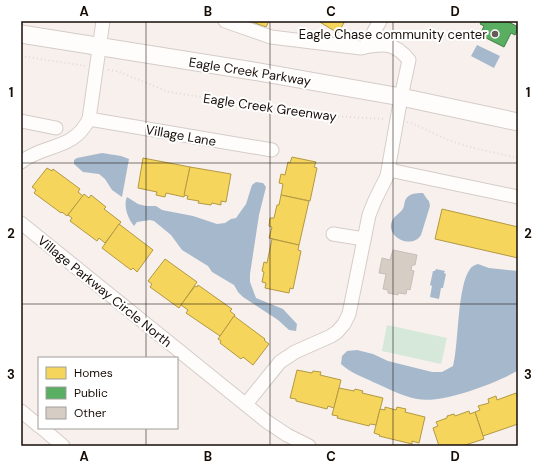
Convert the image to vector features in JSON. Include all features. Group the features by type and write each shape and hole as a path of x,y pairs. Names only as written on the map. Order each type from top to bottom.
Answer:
{"main road":[{"name":"Eagle Creek Parkway","path":"21,34 253,71 401,97 518,122"}],"street":[{"path":"21,161 72,140 82,131 89,119 103,21"},
{"path":"225,21 271,37 358,48 381,44 390,45 409,60 401,97 389,170 385,183 375,200 369,215 349,314 344,324 337,332 294,352 280,362 246,404"},
{"path":"365,48 380,21"},
{"name":"Village Lane","path":"89,119 272,150"},
{"path":"22,122 56,128"},
{"path":"389,170 518,197"},
{"name":"Village Parkway Circle North","path":"21,223 246,404 283,432 309,446"},
{"path":"333,234 364,239"},
{"path":"21,411 38,425"},
{"path":"43,429 63,446"}],"path":[{"name":"Eagle Creek Greenway","path":"21,56 117,71 169,92 314,116 397,120 418,126 455,142 518,158"}],"green space":[{"path":"387,325 447,338 441,364 382,351"}],"water":[{"path":"477,45 500,56 494,68 471,56"},
{"path":"102,153 129,159 122,197 112,190 105,179 99,174 83,172 74,164 74,160 77,158"},
{"path":"256,182 263,183 266,187 259,215 250,282 256,298 283,309 297,324 296,331 289,330 278,320 243,297 234,285 212,272 208,266 182,250 171,235 154,221 150,220 137,222 134,226 128,216 126,208 127,197 138,204 156,206 162,210 193,216 217,224 225,223 236,218 246,204 252,185"},
{"path":"415,193 423,193 429,201 430,206 421,235 412,241 400,240 392,232 392,221 403,209 408,196"},
{"path":"478,264 489,268 518,271 517,371 495,382 468,392 440,399 428,400 411,398 395,392 356,374 341,364 342,356 347,351 357,350 373,354 388,361 432,372 442,372 453,366 460,301 463,288 470,269"},
{"path":"436,269 445,271 444,273 446,274 439,299 430,297 432,286 430,285 433,271"}],"building: Homes":[{"path":"249,21 269,21 266,27"},
{"path":"318,21 345,21 338,33"},
{"path":"292,157 316,162 314,167 317,168 310,201 281,195 283,184 279,183 281,174 285,175 288,162 290,163"},
{"path":"143,158 190,167 184,197 166,193 165,197 156,195 157,192 138,188"},
{"path":"190,167 231,174 226,202 221,201 221,205 212,203 211,205 198,203 199,201 187,199 188,196 184,195"},
{"path":"47,168 52,171 53,169 80,189 78,192 83,196 67,216 34,193 36,190 32,187"},
{"path":"84,194 89,198 91,195 106,207 104,209 121,222 105,243 99,238 97,241 70,221 72,218 68,215"},
{"path":"281,195 309,201 299,245 269,238 272,227 269,226 270,218 274,218"},
{"path":"442,209 518,227 518,258 435,239"},
{"path":"119,224 153,250 137,272 133,268 131,270 102,248"},
{"path":"272,239 299,245 298,250 301,251 293,289 290,288 289,293 265,288 266,283 262,282 264,262 267,263"},
{"path":"165,259 197,282 179,308 150,287 152,284 148,281"},
{"path":"198,285 232,309 230,311 235,315 220,336 186,313 188,310 181,305 195,286 197,287"},
{"path":"234,316 265,339 264,340 269,344 253,365 243,357 241,359 220,343 221,341 218,339"},
{"path":"297,370 312,373 313,371 321,372 320,375 341,380 334,408 328,406 327,409 290,398"},
{"path":"339,388 354,391 355,389 363,391 362,393 383,398 376,425 370,424 369,426 337,418 338,416 332,415"},
{"path":"516,393 518,398 518,424 483,436 475,412 480,410 478,406 489,403 488,399 496,396 497,400"},
{"path":"385,407 396,410 397,407 406,409 405,412 425,417 419,443 412,441 412,444 379,436 380,435 374,433 380,409 385,410"},
{"path":"469,411 470,414 475,412 484,439 462,446 439,446 433,428 438,426 436,422 447,418 447,416 454,414 455,416"}],"building: Public":[{"name":"Eagle Chase community center","path":"482,21 507,21 518,27 518,29 515,35 511,33 504,47 480,35 484,26 480,24"}],"building: Other":[{"path":"393,250 417,255 415,265 412,265 411,270 414,271 410,290 407,289 406,294 398,293 398,295 388,293 388,290 383,289 386,274 379,273 382,258 390,260"}],"place":[{"name":"Eagle Chase community center","path":"495,34"}]}
